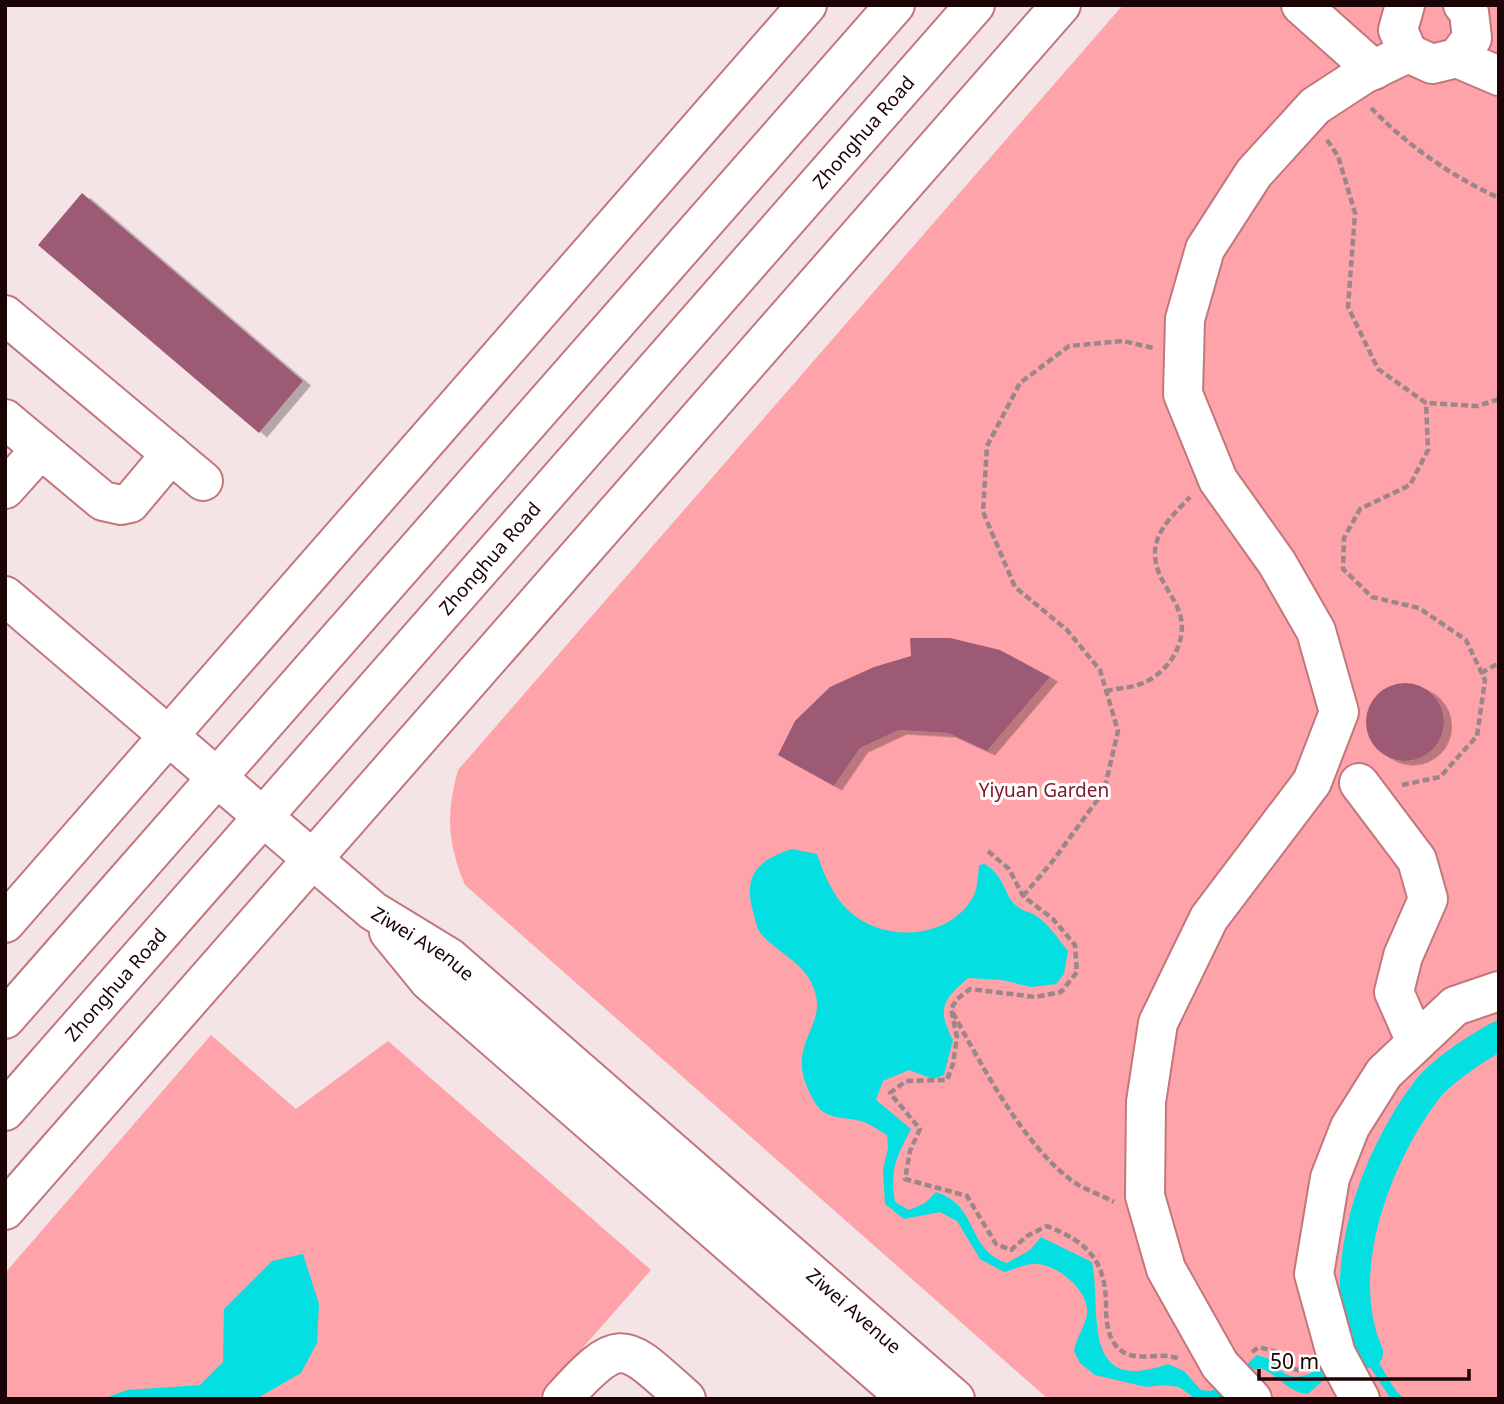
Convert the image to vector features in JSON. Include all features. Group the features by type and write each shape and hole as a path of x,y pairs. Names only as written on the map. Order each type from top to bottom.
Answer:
{"main road":[{"path":"5,923 807,5"},
{"path":"5,1018 895,5"},
{"name":"Zhonghua Road","path":"5,1111 975,5"},
{"path":"5,1210 1061,5"},
{"path":"1301,5 1361,77"},
{"path":"1405,5 1398,30 1408,53 1432,65 1474,23 1499,76"},
{"path":"1240,1386 1166,1269 1144,1196 1146,1102 1158,1023 1209,918 1312,782 1339,712 1316,631 1277,564 1218,480 1183,394 1185,319 1205,249 1254,173 1309,113 1361,77 1408,53"},
{"path":"11,331 172,454 203,481"},
{"path":"5,419 103,501 121,505 130,502 172,454"},
{"path":"5,489 41,449"},
{"path":"5,596 373,911"},
{"path":"1359,783 1417,860 1428,899 1403,956 1394,992 1416,1042"},
{"name":"Ziwei Avenue","path":"373,911 429,981 908,1399"},
{"name":"Ziwei Avenue","path":"373,911 450,958 955,1399"},
{"path":"1360,1399 1336,1354 1314,1274 1330,1178 1350,1128 1384,1073 1455,1006 1499,990"},
{"path":"562,1399 590,1368 610,1353 626,1352 644,1362 687,1399"}],"path":[{"path":"1361,77 1399,136 1475,187 1499,198"},
{"path":"1309,113 1338,156 1355,213 1348,307 1378,369 1426,403 1478,406 1499,399"},
{"path":"1023,896 1052,862 1104,791 1118,731 1100,670 1067,630 1015,587 983,512 988,446 1020,383 1069,346 1123,341 1184,356"},
{"path":"1359,783 1386,789 1440,777 1477,736 1485,680 1466,640 1419,608 1372,597 1343,569 1344,538 1360,509 1410,485 1428,450 1429,421 1426,403"},
{"path":"1106,691 1144,683 1168,664 1182,640 1180,613 1160,580 1154,553 1164,524 1192,495 1218,480"},
{"path":"1481,673 1499,663"},
{"path":"988,851 1009,869 1023,896 1054,919 1076,944 1077,972 1061,992 1035,998 970,989 957,999 951,1009 957,1037 953,1064 947,1080 906,1081 890,1093 920,1129 910,1152 905,1179 967,1196 996,1244 1011,1250 1027,1236 1047,1226 1068,1234 1098,1259 1106,1288 1106,1326 1117,1347 1132,1356 1175,1357 1182,1362"},
{"path":"951,1009 988,1076 1034,1141 1071,1180 1128,1209 1151,1217"},
{"path":"1240,1386 1242,1359 1259,1347 1276,1352 1286,1367 1298,1370 1336,1354"}],"green space":[{"name":"Yiyuan Garden","path":"1123,5 1499,5 1499,1399 1048,1399 465,885 459,870 450,828 458,770"},
{"path":"211,1035 296,1109 388,1041 651,1270 538,1399 5,1399 5,1273"}],"water":[{"path":"792,849 817,854 830,885 849,911 879,928 897,932 932,929 948,922 962,911 973,897 979,865 985,864 998,876 1013,903 1038,917 1068,951 1064,974 1056,984 1031,987 1002,980 968,978 952,993 945,1006 945,1020 953,1040 944,1075 933,1079 909,1070 883,1081 876,1100 911,1129 896,1164 893,1180 895,1202 909,1210 925,1203 936,1192 950,1198 967,1217 984,1248 1007,1263 1030,1250 1041,1237 1092,1262 1097,1324 1100,1343 1107,1359 1120,1368 1140,1371 1168,1364 1184,1371 1201,1390 1211,1391 1223,1385 1230,1393 1224,1399 1196,1399 1179,1387 1146,1387 1095,1375 1080,1363 1074,1351 1087,1314 1087,1305 1078,1288 1070,1280 1053,1269 1036,1264 1004,1272 980,1259 957,1221 940,1212 904,1219 885,1204 883,1170 888,1148 887,1135 864,1122 826,1113 816,1104 806,1084 802,1067 806,1041 815,1018 815,992 806,974 762,935 756,923 750,891 755,872 769,859"},
{"path":"303,1254 319,1304 317,1343 301,1373 256,1399 103,1399 127,1390 200,1385 223,1362 224,1309 272,1261"},
{"path":"1368,1353 1378,1361 1405,1399 1391,1399 1370,1367 1361,1365 1357,1358"},
{"path":"1257,1355 1273,1360 1284,1373 1297,1377 1311,1373 1324,1364 1327,1377 1308,1394 1301,1393 1260,1368 1248,1372 1244,1367"}],"building":[{"path":"82,193 303,381 259,433 38,245"},
{"path":"910,638 950,638 1000,650 1050,677 987,751 948,733 899,730 860,748 834,786 778,755 795,721 830,687 874,667 911,656"},
{"path":"1405,683 1420,686 1433,694 1441,707 1444,722 1441,737 1433,750 1420,758 1405,761 1390,758 1377,750 1369,737 1366,722 1369,707 1377,694 1390,686"}],"waterway":[{"path":"1368,1353 1358,1321 1355,1287 1358,1252 1376,1182 1407,1118 1426,1091 1450,1068 1499,1036"}]}
